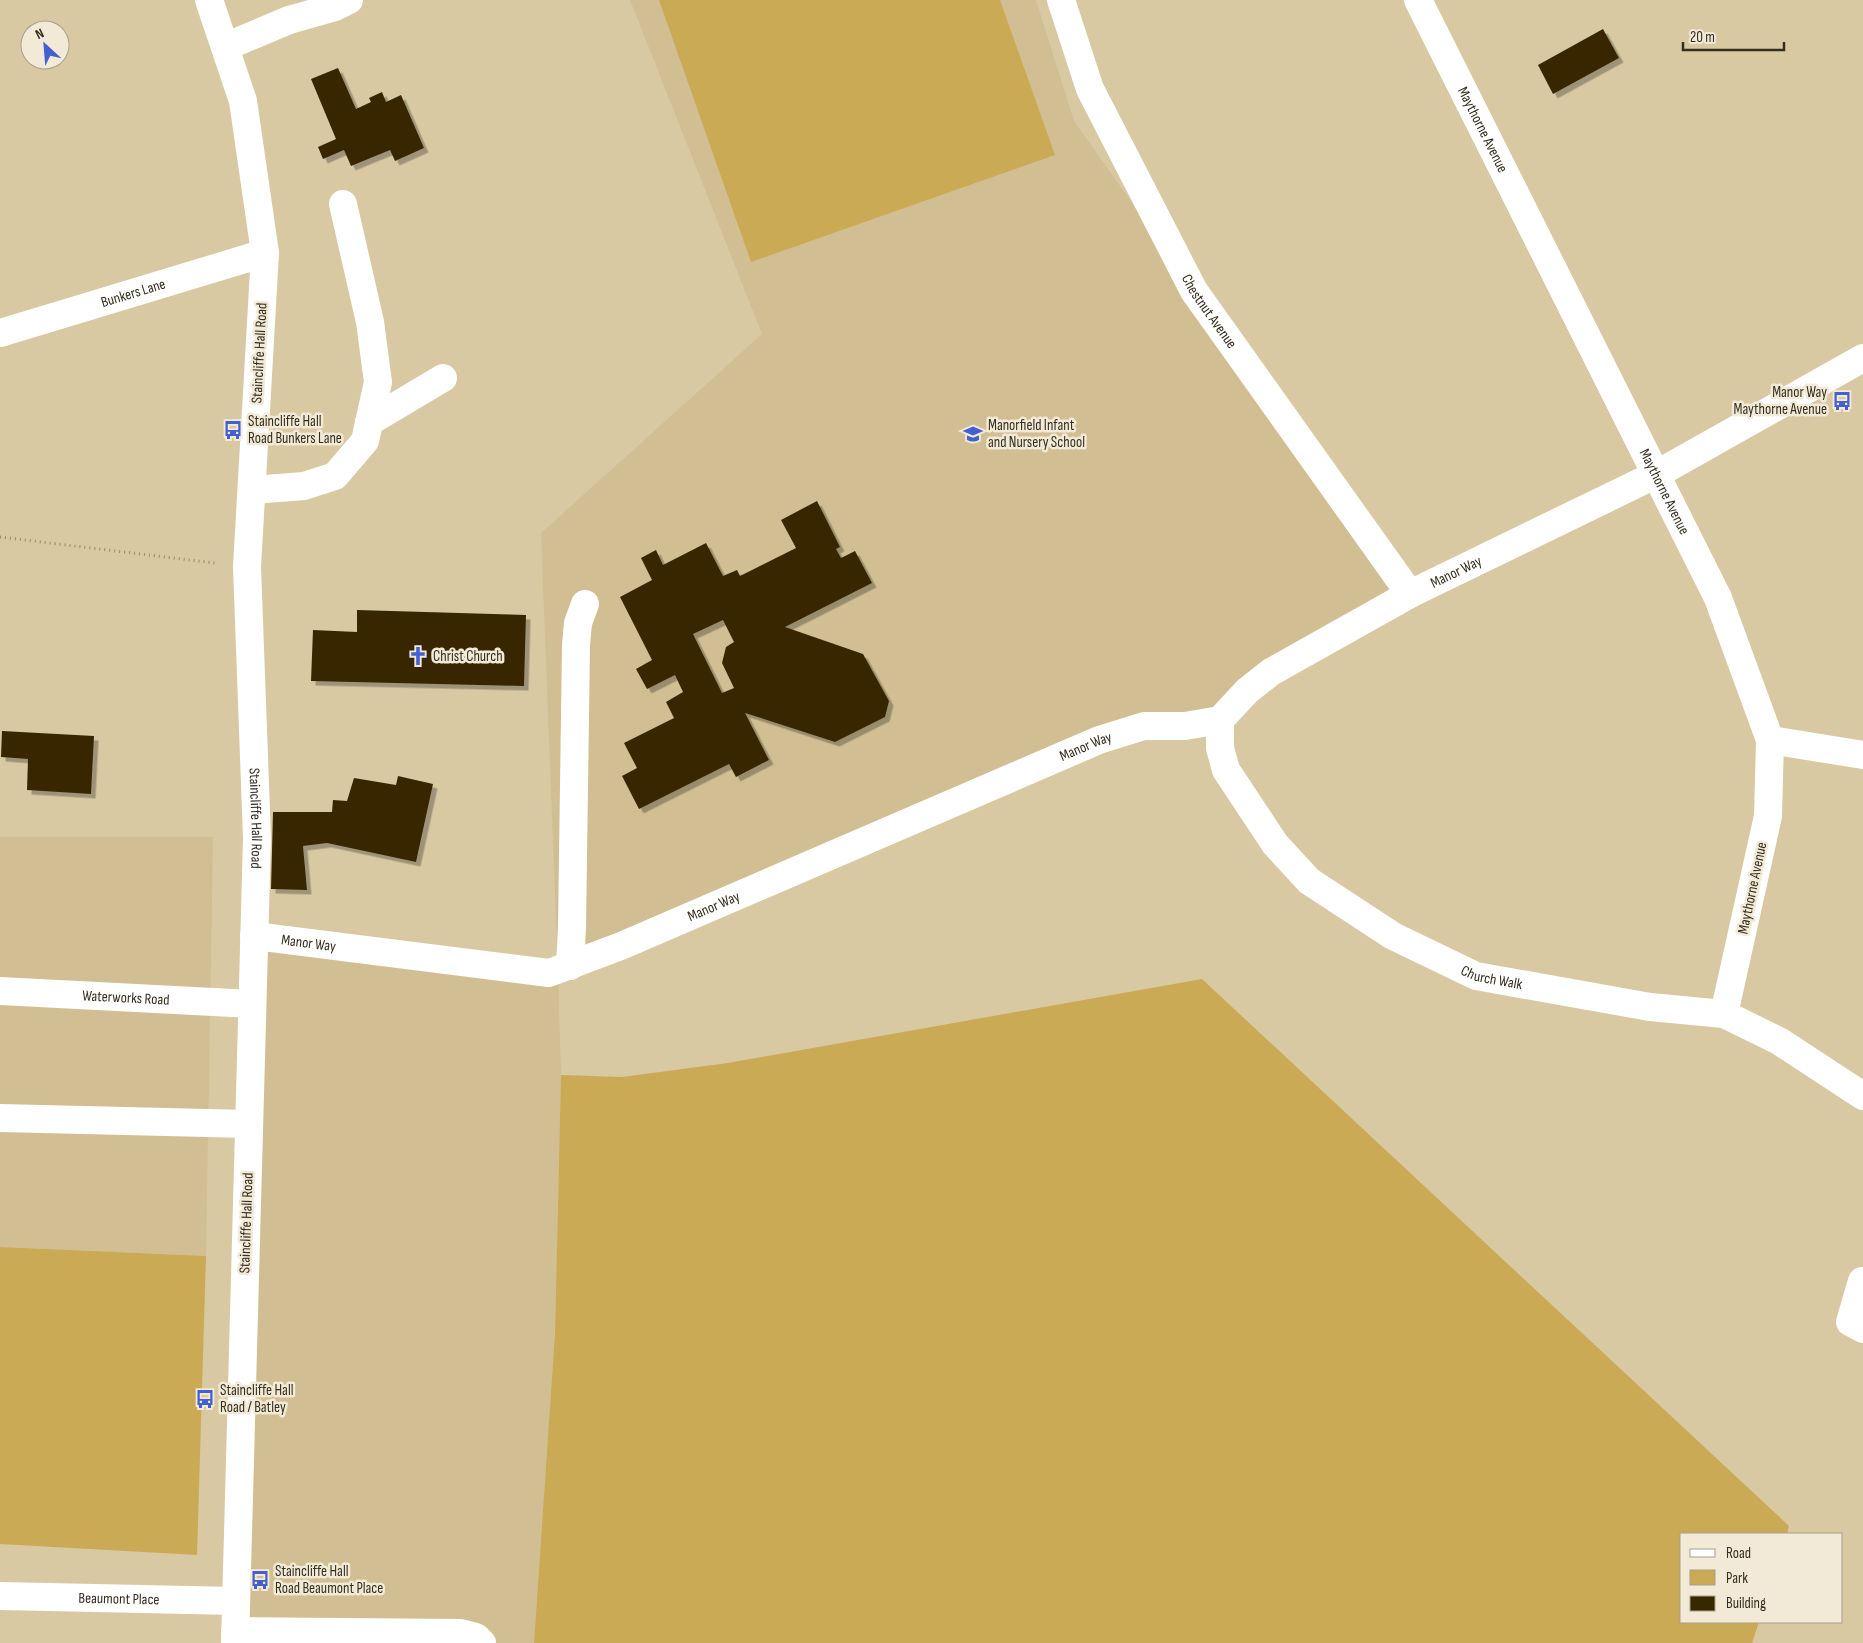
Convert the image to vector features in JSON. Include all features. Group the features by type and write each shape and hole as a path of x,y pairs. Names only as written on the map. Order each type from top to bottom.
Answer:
{"street":[{"name":"Staincliffe Hall Road","path":"209,0 243,101 265,253 247,567 257,838 235,1637"},
{"path":"224,47 289,20 335,7 349,0"},
{"name":"Chestnut Avenue","path":"1061,0 1090,89 1194,291 1410,594"},
{"name":"Maythorne Avenue","path":"1418,0 1718,598 1770,740 1768,816 1724,1014"},
{"path":"252,490 304,486 335,476 365,441 378,382 370,322 343,204"},
{"name":"Bunkers Lane","path":"0,333 265,253"},
{"name":"Manor Way","path":"254,936 549,973 570,966 630,942 1099,740 1144,726 1185,726 1220,720 1247,691 1271,672 1410,594 1657,474 1863,358"},
{"path":"370,422 443,378"},
{"path":"570,966 576,645 578,623 585,604"},
{"name":"Church Walk","path":"1220,720 1220,748 1226,770 1275,844 1309,881 1393,936 1476,976 1650,1007 1724,1014 1779,1041 1863,1096"},
{"path":"1770,740 1863,755"},
{"name":"Waterworks Road","path":"0,991 252,1004"},
{"path":"0,1118 249,1124"},
{"path":"1862,1281 1850,1322 1863,1329"},
{"name":"Beaumont Place","path":"0,1596 236,1601"},
{"path":"235,1637 461,1633 476,1637 482,1643"}],"path":[{"path":"0,537 247,567"}],"shaded area":[{"name":"Manorfield Infant and Nursery School","path":"630,0 1036,0 1074,121 1410,594 1220,720 1144,726 558,969 541,533 762,334"},
{"path":"0,837 213,837 206,1256 0,1247"},
{"path":"254,936 558,969 561,1075 555,1333 534,1643 242,1643"}],"green space":[{"path":"659,0 1000,0 1055,155 751,262"},
{"path":"1202,979 1789,1526 1787,1533 1680,1533 1680,1623 1759,1623 1752,1643 534,1643 555,1333 561,1075 622,1077 728,1063"},
{"path":"0,1247 206,1256 197,1555 0,1544"}],"building":[{"path":"1603,29 1619,58 1553,94 1538,65"},
{"path":"338,68 356,109 371,102 369,98 382,92 386,102 401,95 424,148 395,161 390,150 351,166 344,150 323,159 318,147 336,139 311,79"},
{"path":"817,501 840,547 836,549 841,558 855,551 872,583 785,627 863,654 889,701 885,717 835,742 745,713 769,760 736,777 729,764 639,809 622,776 637,768 624,743 674,718 666,702 683,692 675,675 647,689 636,669 652,660 620,597 652,580 641,558 656,550 663,565 706,543 723,576 737,570 740,576 796,548 781,520","holes":["723,620 734,642 726,647 722,663 734,688 722,693 693,634"]},
{"name":"Christ Church","path":"357,610 526,615 524,686 311,681 313,630 357,632"},
{"path":"2,731 94,736 91,794 27,790 28,759 1,757"},
{"path":"398,776 433,784 416,862 327,843 303,846 307,890 271,889 273,812 332,812 333,800 347,801 354,778 396,785"}],"place":[{"name":"Manor Way Maythorne Avenue","path":"1842,401"},
{"name":"Staincliffe Hall Road Bunkers Lane","path":"233,430"},
{"name":"Manorfield Infant and Nursery School","path":"973,434"},
{"name":"Christ Church","path":"418,656"},
{"name":"Staincliffe Hall Road / Batley","path":"205,1399"},
{"name":"Staincliffe Hall Road Beaumont Place","path":"260,1580"}]}
